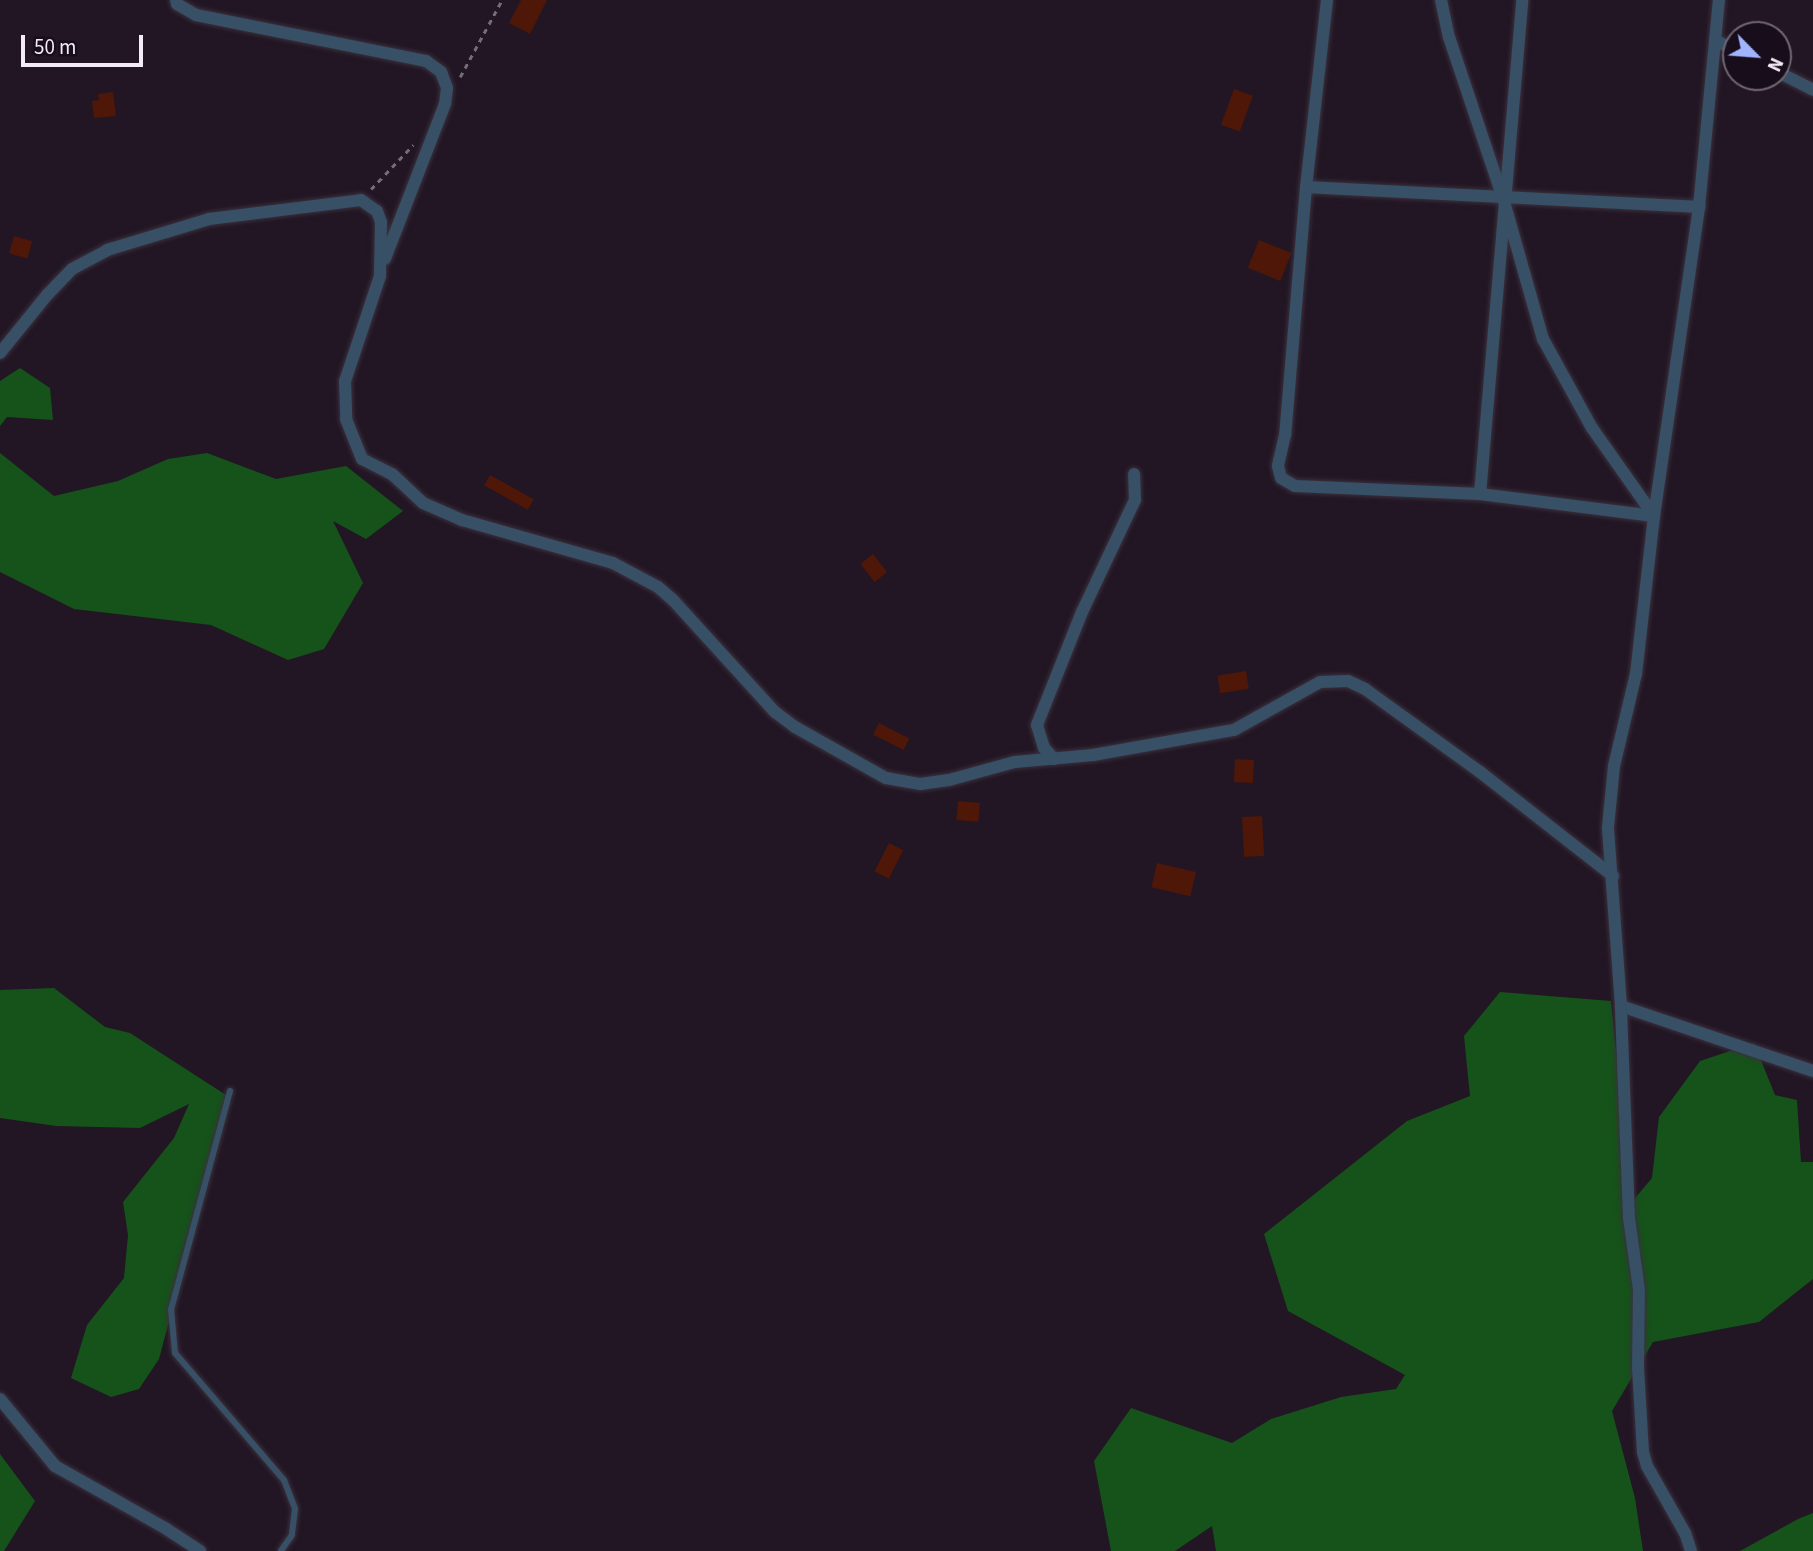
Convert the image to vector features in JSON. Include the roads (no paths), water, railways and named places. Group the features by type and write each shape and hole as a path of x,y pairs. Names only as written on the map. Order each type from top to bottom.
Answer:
{"street":[{"path":"176,0 177,5 196,15 426,61 441,72 447,88 445,104 380,276 345,381 346,419 362,459 392,474 424,503 463,520 613,563 658,587 775,712 795,727 886,778 920,783 949,779 1015,762 1093,755 1234,730 1320,682 1348,681 1365,689 1480,772 1613,876"},
{"path":"1327,0 1306,187 1284,435 1278,466 1280,478 1295,486 1480,494 1654,516"},
{"path":"1441,0 1449,37 1503,198 1543,339 1592,428 1654,516"},
{"path":"1480,494 1503,198 1522,0"},
{"path":"1691,1551 1685,1533 1647,1466 1643,1452 1638,1367 1639,1290 1629,1218 1621,1006 1608,827 1614,766 1636,674 1654,516 1699,207 1719,0"},
{"path":"1717,41 1722,44"},
{"path":"1792,79 1813,90"},
{"path":"1306,187 1699,207"},
{"path":"0,353 72,269 107,250 209,219 361,200 370,204 381,216 380,276"},
{"path":"1055,759 1044,748 1037,725 1082,612 1135,500 1134,474"},
{"path":"1621,1006 1813,1071"},
{"path":"0,1399 55,1466 200,1551"}],"lane":[{"path":"230,1091 171,1309 175,1353 284,1480 295,1509 292,1535 281,1551"}]}
